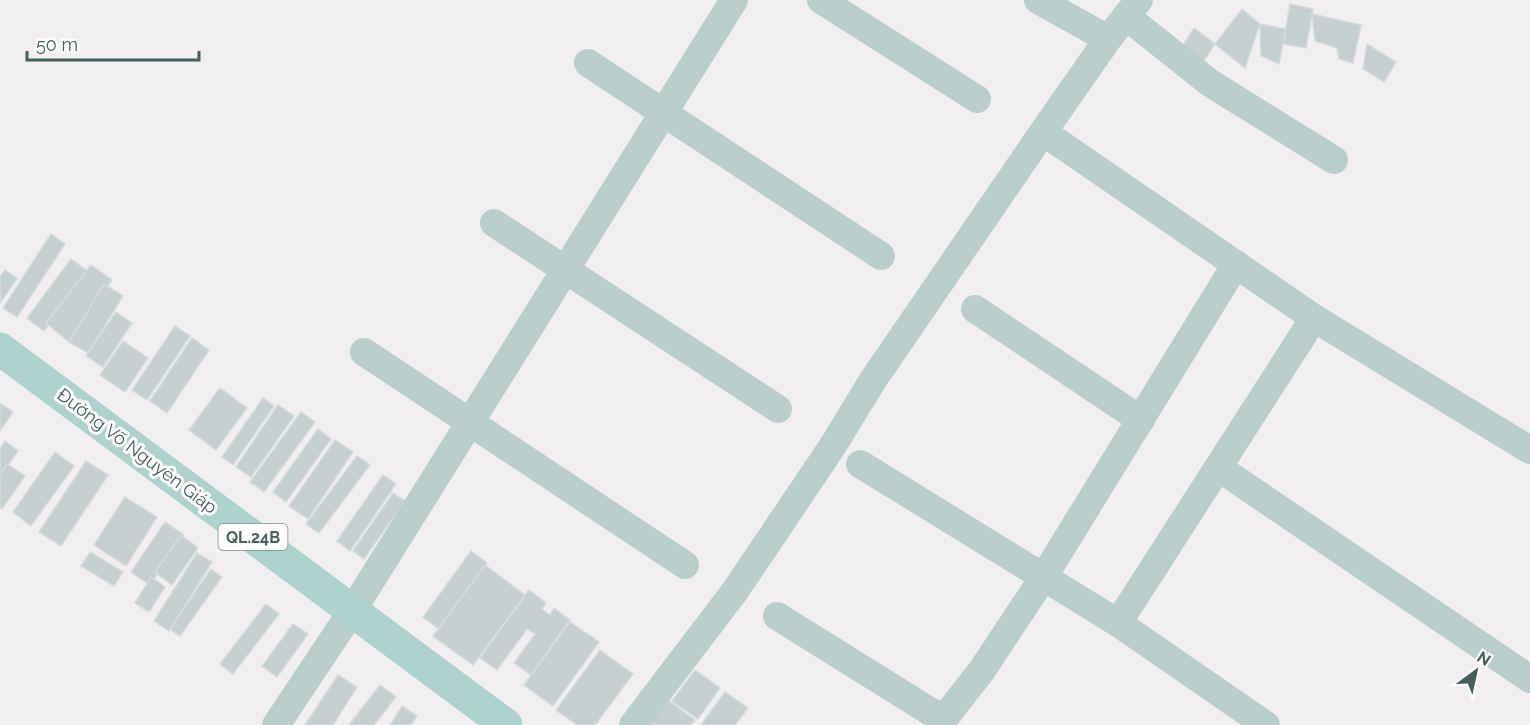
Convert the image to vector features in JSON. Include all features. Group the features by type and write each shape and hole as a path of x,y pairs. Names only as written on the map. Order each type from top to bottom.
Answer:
{"main road":[{"name":"Đường Võ Nguyên Giáp","path":"0,349 506,725"}],"street":[{"path":"276,725 352,610 734,0"},
{"path":"821,0 977,99"},
{"path":"1038,0 1108,39"},
{"path":"633,725 735,591 832,447 873,380 1042,132 1108,39 1133,8 1210,83 1334,160"},
{"path":"588,63 881,256"},
{"path":"1042,132 1314,318 1530,450"},
{"path":"494,223 778,409"},
{"path":"777,616 931,712 946,716 982,670 1043,578 1236,264"},
{"path":"975,309 1141,420"},
{"path":"1118,623 1314,318"},
{"path":"364,352 685,565"},
{"path":"860,464 1118,623 1266,725"},
{"path":"1219,468 1530,679"}],"building":[{"path":"1290,4 1313,9 1306,48 1283,44"},
{"path":"1242,9 1260,24 1245,68 1215,44"},
{"path":"1312,14 1361,25 1353,63 1339,59 1337,48 1315,41"},
{"path":"1260,24 1286,29 1279,64 1261,56"},
{"path":"1194,28 1215,44 1203,62 1182,47"},
{"path":"1367,44 1396,62 1384,82 1363,69"},
{"path":"51,234 65,244 17,317 3,308"},
{"path":"71,259 89,272 44,331 27,318"},
{"path":"91,265 112,280 69,342 46,323"},
{"path":"5,270 17,278 1,302 0,277"},
{"path":"104,284 123,296 88,353 69,342"},
{"path":"116,312 132,323 103,367 86,356"},
{"path":"175,326 190,336 147,400 132,390"},
{"path":"192,338 209,350 167,413 150,401"},
{"path":"123,341 148,358 125,392 100,375"},
{"path":"220,388 247,408 216,450 189,430"},
{"path":"263,398 274,406 233,465 222,457"},
{"path":"0,403 13,412 0,431"},
{"path":"278,405 294,416 251,477 236,467"},
{"path":"301,412 315,422 264,492 250,482"},
{"path":"318,429 331,439 286,502 273,492"},
{"path":"335,440 353,452 308,519 289,506"},
{"path":"5,441 18,451 0,476 0,449"},
{"path":"55,452 74,466 31,526 13,512"},
{"path":"357,456 370,465 319,533 306,524"},
{"path":"86,461 108,475 61,546 39,532"},
{"path":"7,464 25,476 2,509 0,507 0,475"},
{"path":"383,475 396,484 350,551 337,541"},
{"path":"393,493 405,501 364,559 353,551"},
{"path":"125,497 157,517 126,566 94,545"},
{"path":"165,522 184,535 150,585 131,572"},
{"path":"181,535 198,548 172,585 155,572"},
{"path":"471,551 487,563 439,629 423,617"},
{"path":"90,552 123,572 114,586 81,566"},
{"path":"197,553 212,562 169,631 154,621"},
{"path":"485,565 525,595 473,665 433,636"},
{"path":"211,569 222,577 180,636 170,629"},
{"path":"151,577 165,587 149,612 135,603"},
{"path":"529,590 546,603 542,609 550,615 554,608 570,620 531,675 514,663 535,634 527,629 497,670 480,658"},
{"path":"266,604 279,614 233,674 220,664"},
{"path":"570,622 599,642 553,706 524,685"},
{"path":"293,624 308,634 277,677 262,666"},
{"path":"600,650 633,674 595,725 577,725 556,710"},
{"path":"695,670 720,688 698,719 672,701"},
{"path":"338,675 357,687 333,725 305,725"},
{"path":"380,685 396,697 374,725 349,725"},
{"path":"725,692 748,708 735,725 701,725"},
{"path":"662,696 695,720 691,725 640,725"},
{"path":"402,706 417,716 411,725 390,725"}]}
